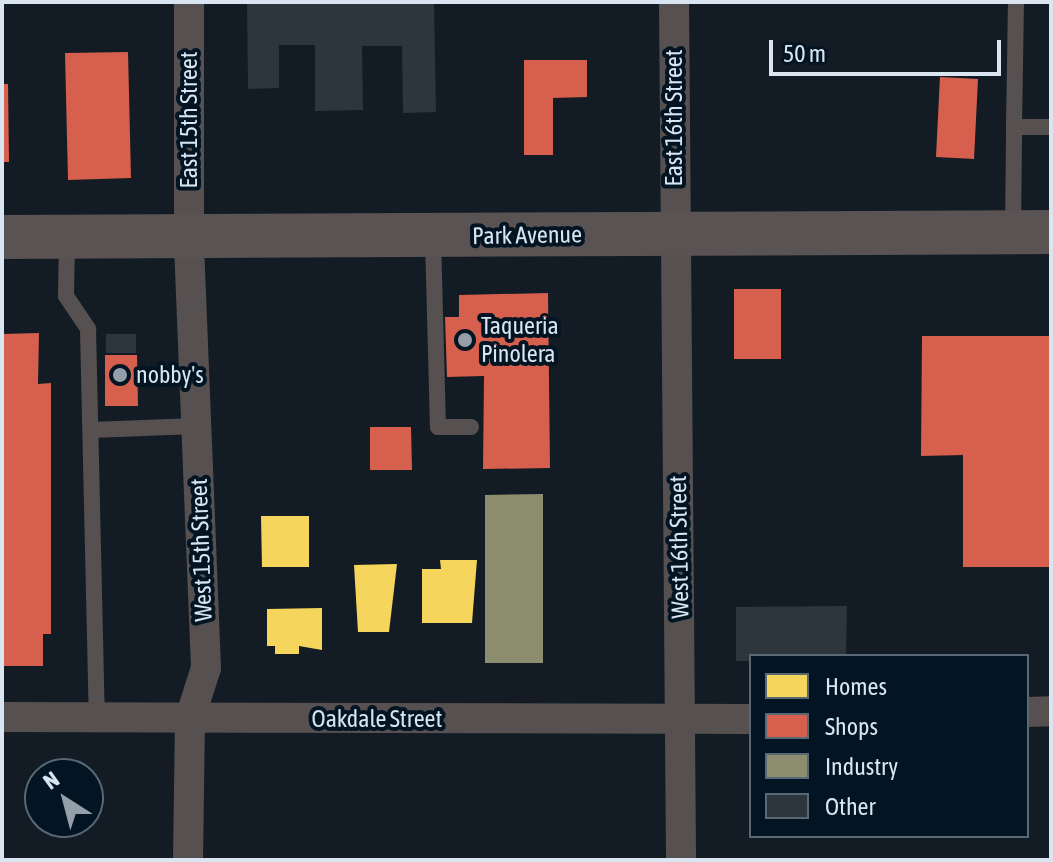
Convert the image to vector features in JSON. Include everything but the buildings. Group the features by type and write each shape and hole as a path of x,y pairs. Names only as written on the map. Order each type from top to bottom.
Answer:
{"main road":[{"name":"Park Avenue","path":"2,237 1032,232"}],"street":[{"name":"East 15th Street","path":"189,2 189,238"},
{"name":"East 16th Street","path":"674,2 674,234"},
{"name":"West 16th Street","path":"674,234 682,721 681,860"},
{"name":"West 15th Street","path":"188,860 190,718 206,668 189,238"},
{"path":"1029,712 1051,711"},
{"name":"Oakdale Street","path":"2,717 749,719"}],"lane":[{"path":"1016,2 1014,127 1032,232"},
{"path":"1014,127 1049,127"},
{"path":"433,236 438,427 471,427"},
{"path":"67,238 66,296 88,329 97,717"},
{"path":"91,430 196,426"}],"place":[{"name":"Taqueria Pinolera","path":"465,340"},
{"name":"nobby's","path":"120,375"}]}
